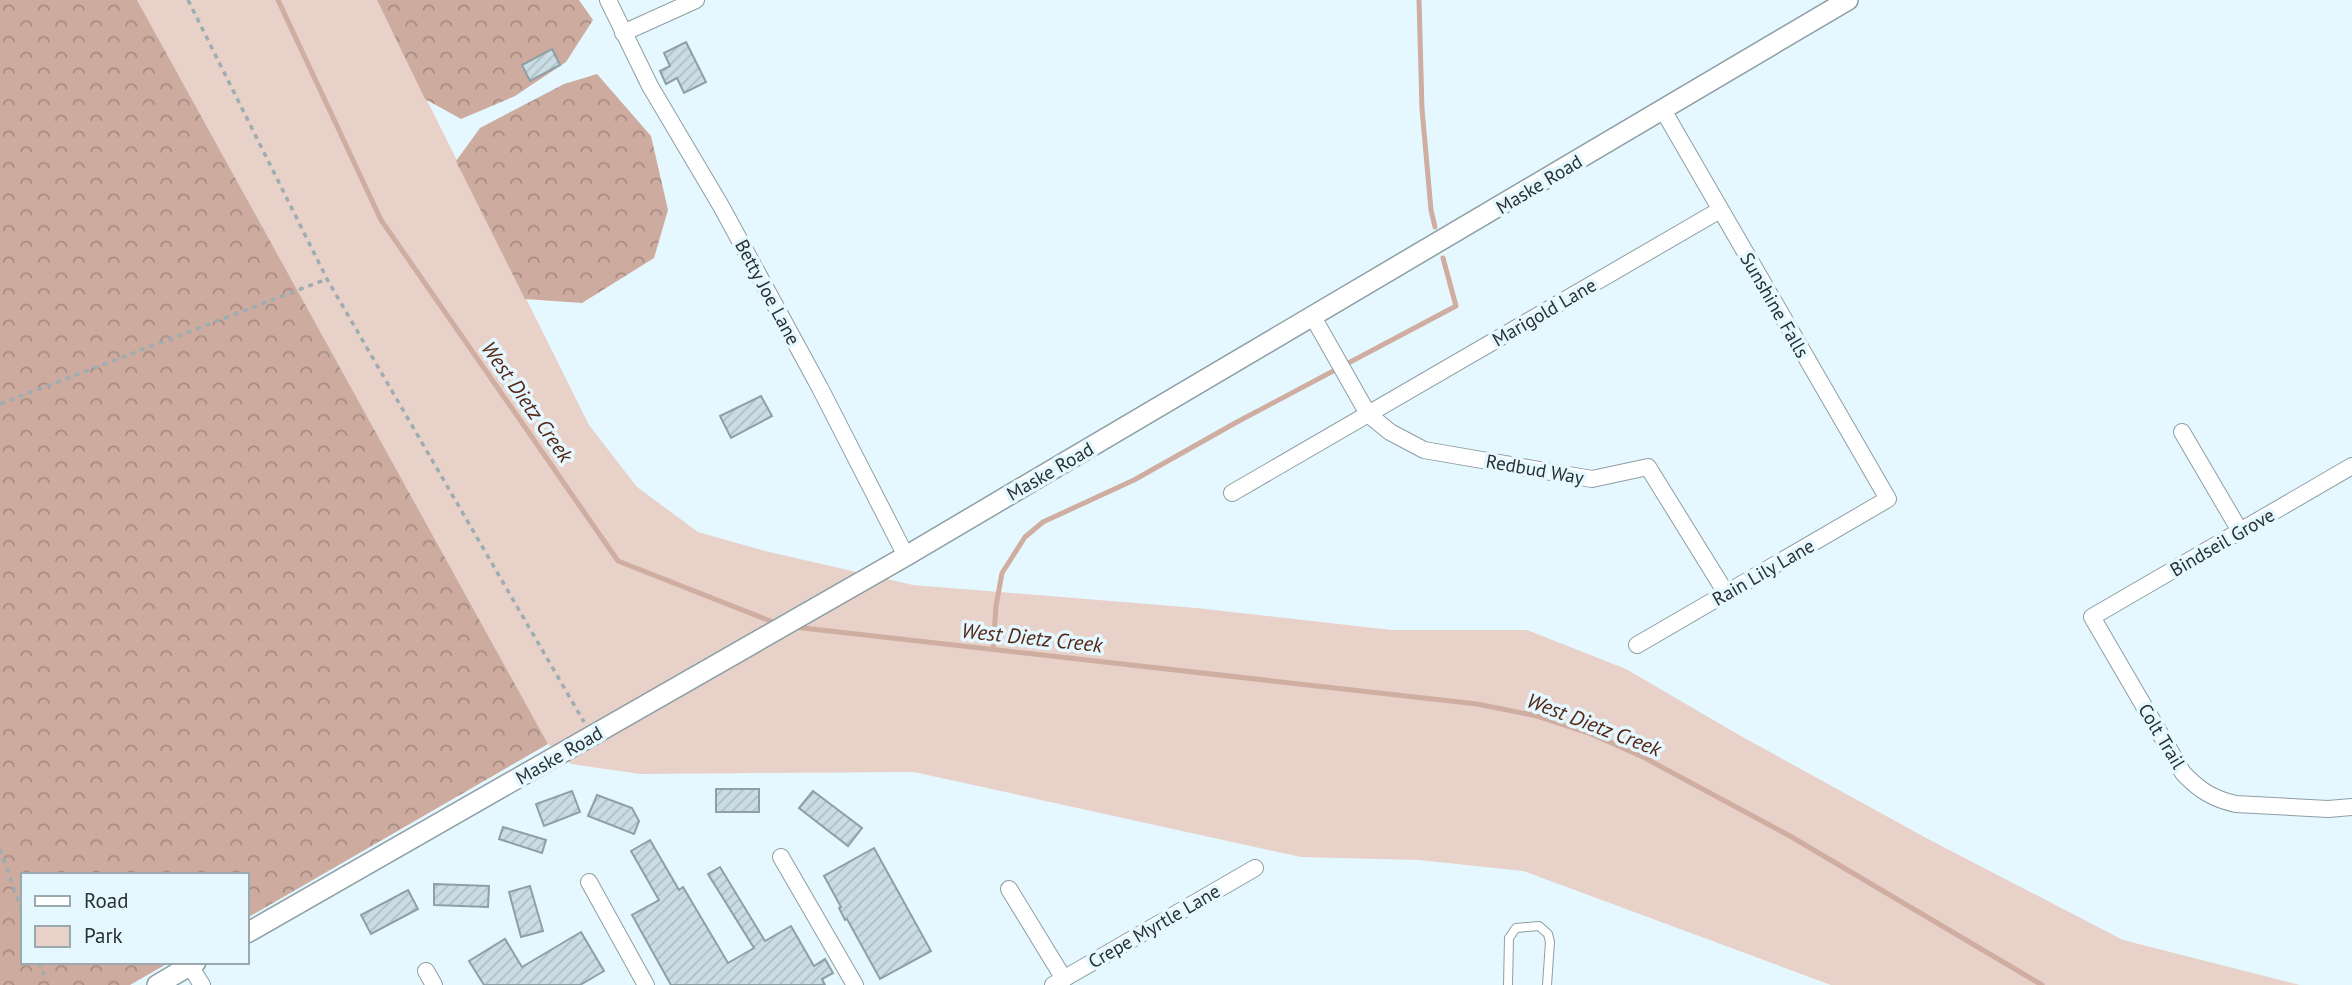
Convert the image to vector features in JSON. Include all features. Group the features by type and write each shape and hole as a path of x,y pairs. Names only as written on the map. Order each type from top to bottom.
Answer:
{"street":[{"name":"Betty Joe Lane","path":"608,0 650,86 721,206 820,388 906,556"},
{"path":"623,33 696,0"},
{"name":"Maske Road","path":"248,932 906,556 1848,0"},
{"name":"Sunshine Falls","path":"1663,110 1888,499"},
{"name":"Marigold Lane","path":"1232,493 1720,210"},
{"path":"1313,317 1367,414"},
{"name":"Redbud Way","path":"1367,414 1390,432 1424,450 1592,479 1648,467 1726,593"},
{"path":"2182,432 2240,531"},
{"name":"Bindseil Grove","path":"2092,617 2352,466"},
{"name":"Rain Lily Lane","path":"1637,645 1888,499"},
{"name":"Colt Trail","path":"2092,617 2183,773 2200,789 2221,801 2236,804 2328,809 2352,807"},
{"path":"780,858 855,985"},
{"name":"Crepe Myrtle Lane","path":"1058,982 1255,868"},
{"path":"589,882 646,985"},
{"path":"1010,889 1058,982"},
{"path":"157,985 193,964 202,985"}],"lane":[{"path":"1508,985 1510,939 1516,928 1539,926 1548,934 1550,942 1547,985"}],"path":[{"path":"188,0 327,279 592,736"},
{"path":"0,404 327,279"},
{"path":"0,849 21,908"},
{"path":"40,964 44,975"}],"green space":[{"path":"0,0 137,0 548,744 248,917 248,873 21,873 21,964 167,964 130,985 0,985"},
{"path":"137,0 377,0 589,425 637,487 698,532 765,551 913,585 1196,608 1392,630 1527,630 1626,669 1928,839 2123,940 2300,985 1831,985 1523,871 1419,860 1301,857 914,772 640,774 571,764 548,744"},
{"path":"377,0 579,0 593,20 566,62 515,96 461,119 425,99"},
{"path":"597,74 651,136 668,210 654,258 582,303 525,299 456,161 480,128 564,84"}],"building":[{"path":"686,42 706,82 684,93 677,78 666,84 660,71 670,66 664,53"},
{"path":"552,49 560,65 530,81 522,65"},
{"path":"761,396 772,416 731,438 720,416"},
{"path":"716,789 759,789 759,812 716,812"},
{"path":"572,791 580,812 544,826 536,804"},
{"path":"813,791 862,828 848,846 799,808"},
{"path":"597,795 632,808 639,821 634,834 588,816"},
{"path":"503,827 546,840 542,853 499,839"},
{"path":"650,840 679,890 683,887 728,963 754,948 708,874 720,867 765,941 791,926 814,966 825,959 833,973 822,979 825,985 671,985 632,915 659,900 631,851"},
{"path":"874,848 931,951 880,979 847,919 845,920 824,876"},
{"path":"434,884 489,886 488,907 434,905"},
{"path":"530,886 543,931 521,937 509,892"},
{"path":"408,890 418,909 371,934 361,915"},
{"path":"581,932 604,971 580,985 484,985 469,961 505,939 522,967"}],"waterway":[{"name":"West Dietz Creek","path":"278,0 381,220 618,561 778,624"},
{"path":"1419,0 1422,109 1431,210 1435,227"},
{"path":"993,649 1002,573 1025,537 1043,522 1134,480 1456,306 1443,258"},
{"name":"West Dietz Creek","path":"794,627 1477,704 1537,716 1589,733 1643,757 1790,836 2042,985"}]}
